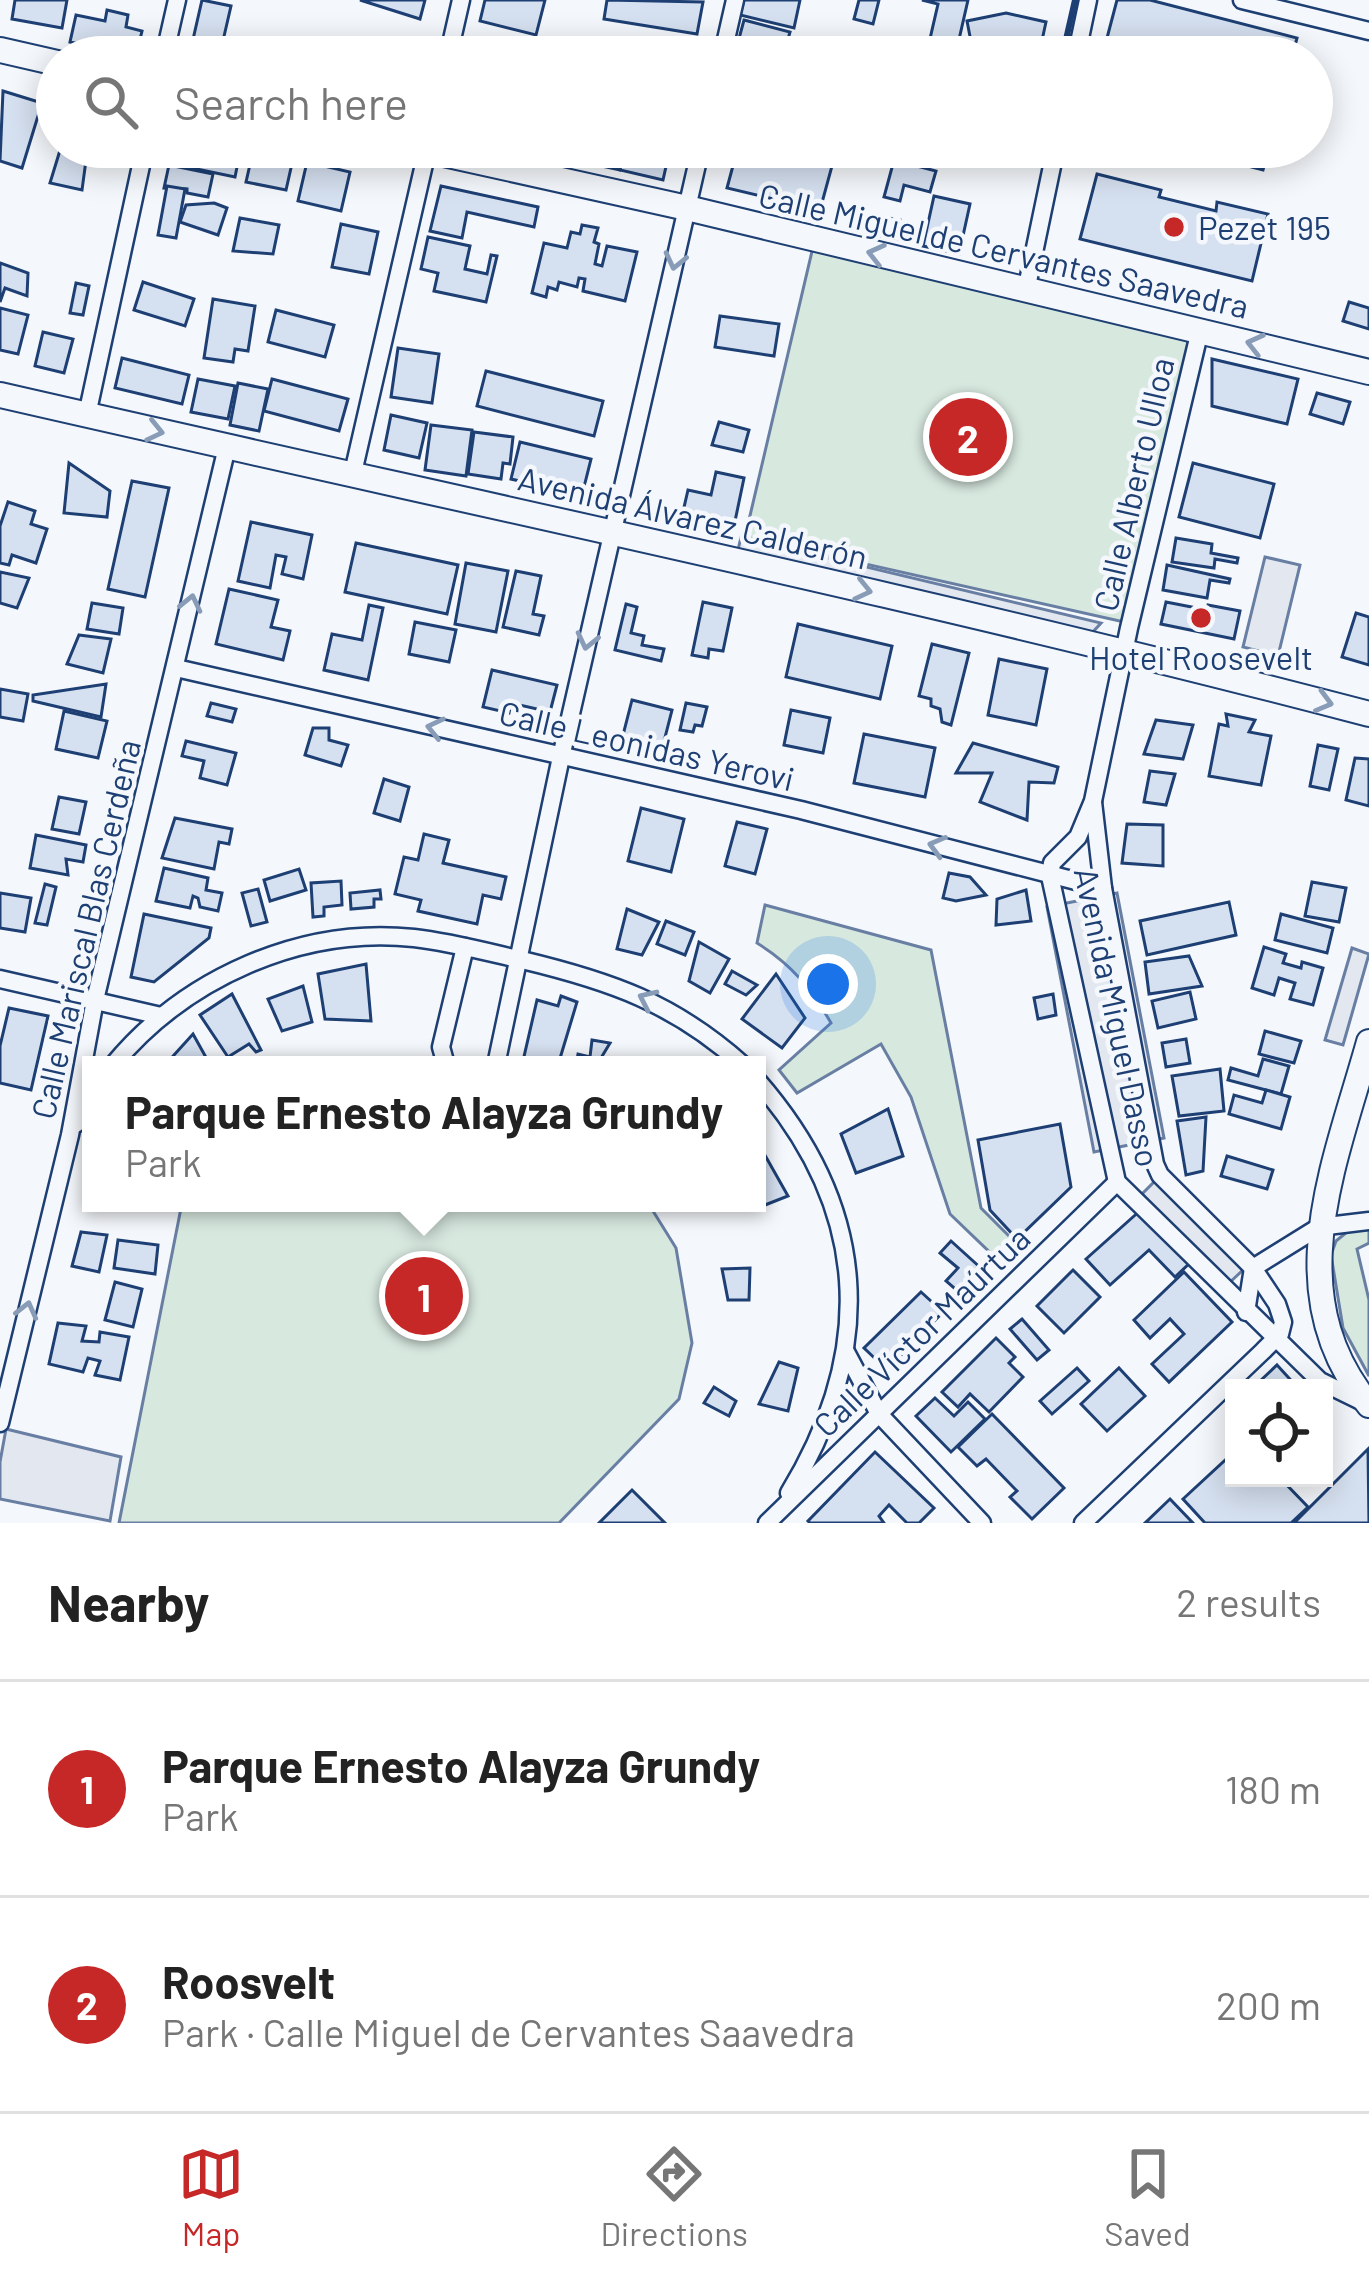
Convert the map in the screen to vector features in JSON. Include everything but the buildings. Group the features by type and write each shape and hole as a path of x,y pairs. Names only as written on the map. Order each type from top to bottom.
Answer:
{"street":[{"path":"169,36 177,0"},
{"path":"453,36 461,0"},
{"path":"727,36 735,0"},
{"path":"1080,36 1088,0"},
{"path":"1242,0 1369,31"},
{"path":"0,50 36,58"},
{"path":"86,415 140,168"},
{"path":"352,477 418,168"},
{"name":"Calle Miguel de Cervantes Saavedra","path":"510,168 1369,372"},
{"path":"498,1056 561,757 696,168"},
{"path":"1026,291 1052,168"},
{"name":"Calle Alberto Ulloa","path":"1124,652 1200,330"},
{"name":"Avenida Álvarez Calderón","path":"0,395 352,477 612,531 1369,714"},
{"name":"Calle Mariscal Blas Cerdeña","path":"85,1056 227,447"},
{"name":"Avenida Miguel Dasso","path":"1124,652 1093,801 1078,837 1052,863 1050,876 1112,1171 1274,1340 1320,1381 1369,1405"},
{"name":"Calle Leonidas Yerovi","path":"176,668 801,810 1103,888"},
{"name":"Avenida Miguel Dasso","path":"1093,801 1103,888 1155,1164 1160,1175 1252,1268 1282,1317 1282,1330 1274,1340"},
{"path":"122,1056 161,1016 250,963 289,949 379,936 465,947 575,973 648,998 682,1017 731,1056"},
{"path":"444,1056 441,1047 465,947"},
{"path":"0,979 161,1016"},
{"path":"1369,1042 1319,1227 1320,1282 1328,1330 1348,1377 1369,1405"},
{"name":"Calle Mariscal Blas Cerdeña","path":"0,1424 82,1070"},
{"path":"766,1091 796,1129 830,1192 847,1252 850,1316 839,1385 815,1445 772,1519"},
{"path":"70,1135 82,1114"},
{"name":"Calle Víctor Maúrtua","path":"772,1519 1118,1182"},
{"path":"1246,1312 1252,1268 1319,1227 1369,1221"},
{"path":"1083,1523 1274,1340"},
{"path":"845,1352 879,1414 982,1523"}],"shaded area":[{"path":"813,247 1191,336 1124,622 745,537"},
{"path":"741,537 1101,623 1091,634 738,550"},
{"path":"1265,557 1300,565 1278,656 1243,647"},
{"path":"1117,893 1164,1138 1094,1152 1047,907"},
{"path":"765,905 931,950 981,1208 1016,1243 999,1261 950,1214 911,1097 881,1044 797,1093 779,1070 831,1023 799,978 757,943"},
{"path":"1352,948 1369,954 1343,1045 1325,1040"},
{"path":"1157,1179 1243,1270 1227,1285 1142,1194"},
{"path":"180,1212 654,1212 676,1248 692,1343 679,1399 559,1523 119,1523"},
{"path":"1369,1228 1369,1243 1357,1249 1369,1300 1369,1376 1343,1328 1331,1255 1336,1241 1347,1232"},
{"path":"6,1429 121,1457 110,1521 0,1499"}],"wall":[{"path":"1067,36 1075,0"}],"place":[{"name":"Pezet 195","path":"1174,227"},
{"name":"Roosvelt","path":"968,437"},
{"name":"Hotel Roosevelt","path":"1201,618"},
{"name":"Parque Ernesto Alayza Grundy","path":"424,1296"}]}
